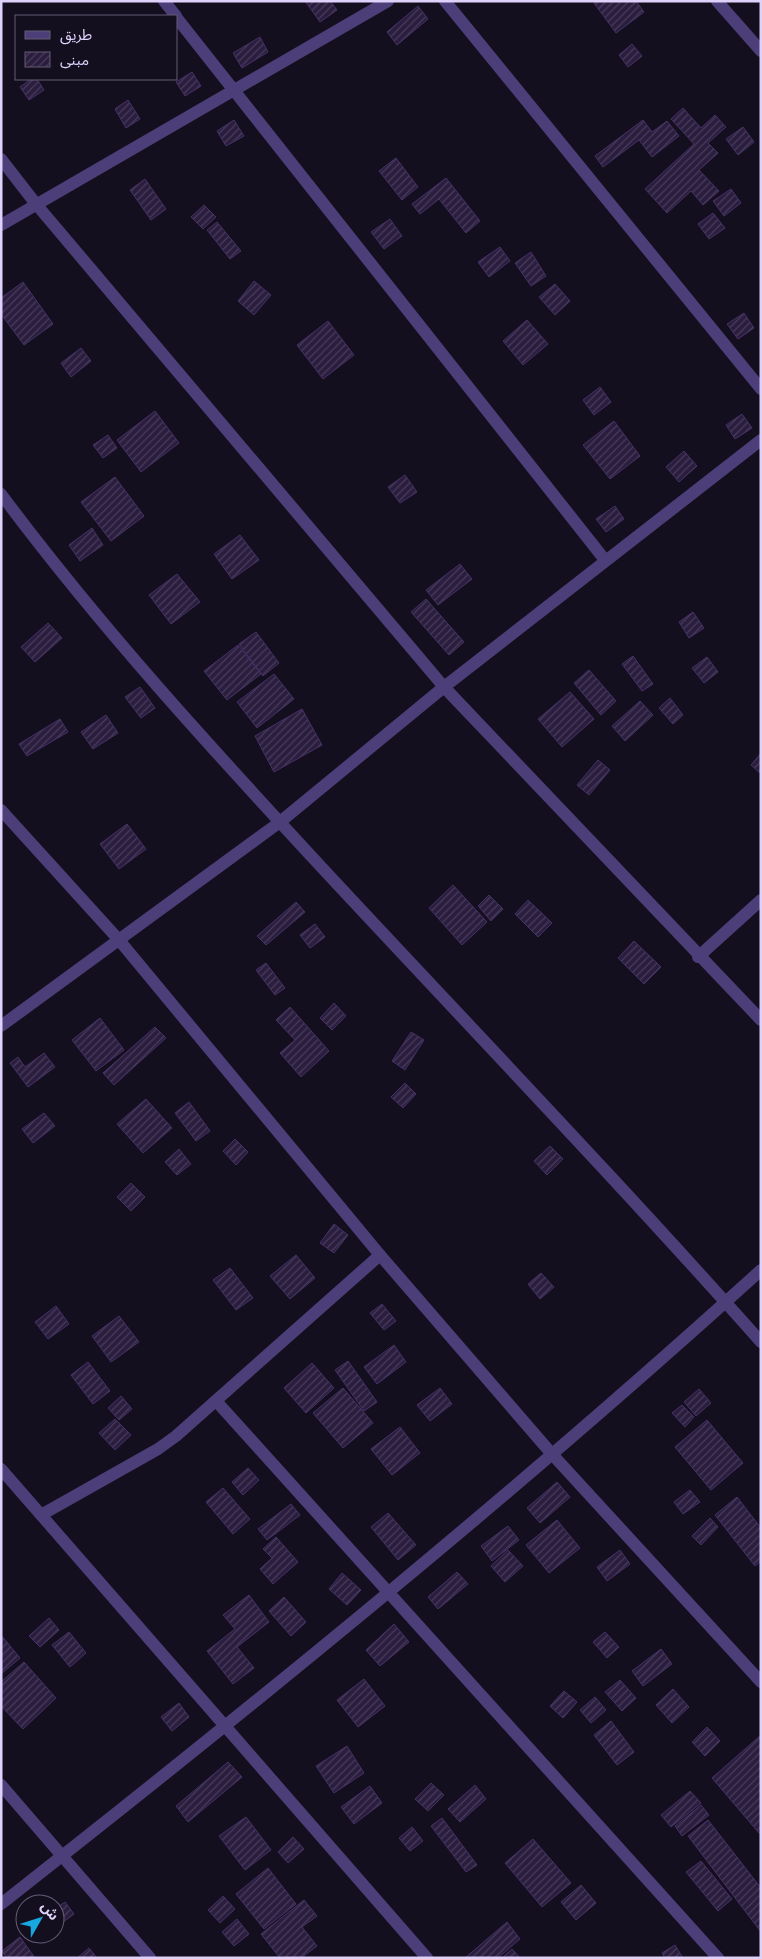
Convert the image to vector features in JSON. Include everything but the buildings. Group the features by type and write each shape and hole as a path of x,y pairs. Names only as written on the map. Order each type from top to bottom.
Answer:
{"street":[{"path":"164,1 174,15"},
{"path":"1,225 388,1"},
{"path":"445,1 761,389"},
{"path":"717,1 761,51"},
{"path":"178,20 233,92 605,560"},
{"path":"1,159 36,204 444,687 698,957 761,1020"},
{"path":"1,1026 280,822 444,687 761,440"},
{"path":"1,494 136,662 223,762 726,1302 761,1342"},
{"path":"1,810 120,940 380,1255 551,1454 761,1682"},
{"path":"698,957 761,900"},
{"path":"41,1515 158,1449 217,1402 380,1255"},
{"path":"1,1904 390,1593 761,1270"},
{"path":"217,1402 718,1958"},
{"path":"1,1469 427,1958"},
{"path":"1,1785 61,1857 150,1958"}]}
